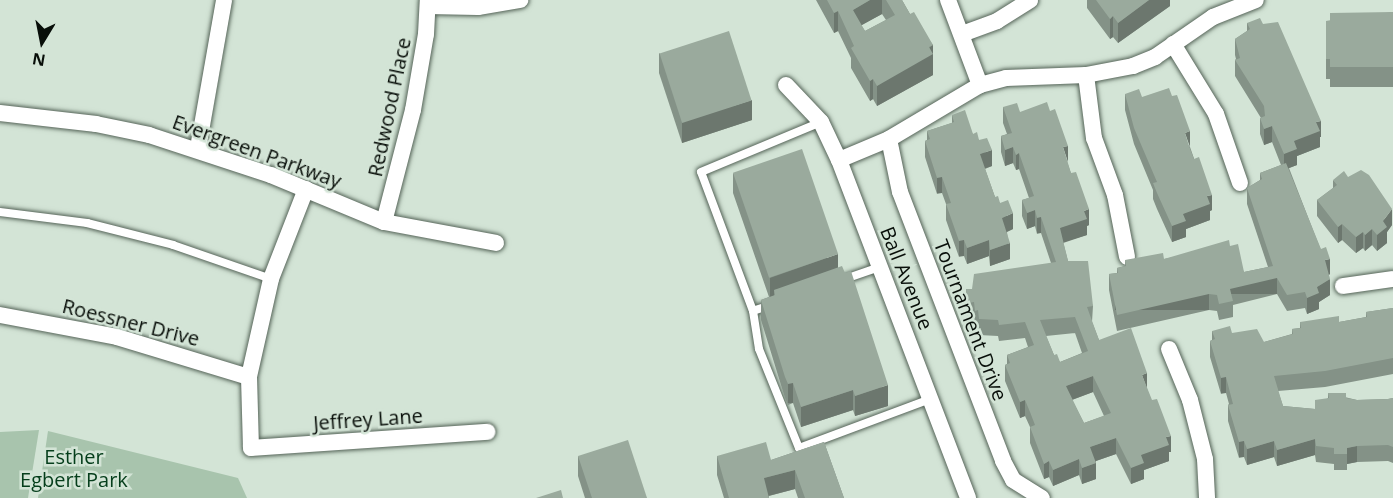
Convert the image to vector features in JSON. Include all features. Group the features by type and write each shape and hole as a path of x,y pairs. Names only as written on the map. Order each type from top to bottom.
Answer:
{"street":[{"path":"198,148 224,0"},
{"path":"428,3 478,7 520,0"},
{"path":"948,0 980,85"},
{"path":"962,34 997,21 1030,0"},
{"path":"839,160 889,139 980,85 1030,76 1086,75 1133,66 1173,44 1213,17 1256,0"},
{"name":"Redwood Place","path":"384,222 413,110 428,3"},
{"path":"1173,44 1216,114 1240,183"},
{"path":"1086,75 1094,138 1115,195 1127,257"},
{"name":"Ball Avenue","path":"786,86 821,122 839,160 879,267 933,398 968,498"},
{"name":"Evergreen Parkway","path":"0,113 96,124 198,148 306,189 384,222 423,232 496,243"},
{"name":"Tournament Drive","path":"889,139 900,192 1003,461 1013,480 1042,498"},
{"path":"249,377 271,279 306,189"},
{"path":"1343,286 1393,279"},
{"name":"Roessner Drive","path":"0,315 117,337 249,377"},
{"path":"1169,349 1190,400 1205,459 1208,498"},
{"name":"Jeffrey Lane","path":"249,377 251,448 487,432"}],"lane":[{"path":"821,122 701,172 753,311 759,350 799,447 933,398"},
{"path":"0,212 87,223 173,245 271,279"},
{"path":"826,285 879,267"},
{"path":"753,311 784,300"}],"green space":[{"path":"39,430 28,498 0,498 0,432"},
{"name":"Esther Egbert Park","path":"48,431 238,478 247,498 38,498"}],"building":[{"path":"827,0 870,0 853,10 865,31 895,15 886,0 902,0 910,14 914,12 933,45 929,47 933,54 877,86 873,79 870,81 851,48 854,46 838,11 834,13"},
{"path":"1096,0 1149,0 1118,23 1113,16 1110,19"},
{"path":"1393,12 1393,67 1330,67 1330,59 1326,59 1326,21 1330,21 1330,13"},
{"path":"1260,18 1263,24 1278,22 1321,121 1316,122 1320,131 1294,141 1297,149 1284,154 1272,126 1264,129 1260,118 1265,116 1264,106 1235,60 1240,58 1235,39 1250,29 1247,23"},
{"path":"729,31 752,100 682,123 660,54"},
{"path":"1169,88 1172,96 1177,95 1190,131 1185,133 1189,146 1194,159 1199,157 1212,195 1207,196 1210,204 1183,214 1186,221 1172,226 1153,183 1157,182 1134,128 1125,94 1139,89 1142,97"},
{"path":"1047,102 1050,111 1055,109 1068,146 1063,147 1071,173 1076,172 1089,209 1084,211 1087,219 1060,228 1068,261 1088,261 1093,306 1087,307 1099,340 1131,328 1147,373 1142,375 1152,400 1157,399 1171,436 1166,437 1169,445 1141,455 1144,463 1131,468 1116,438 1090,447 1096,463 1082,468 1079,459 1053,470 1049,461 1044,464 1030,427 1035,425 1030,412 1025,400 1020,402 1005,365 1010,363 1007,355 1034,345 1025,322 999,325 998,320 979,319 974,302 967,303 966,289 972,289 974,274 1056,262 1041,217 1037,218 1035,210 1027,213 1022,200 1034,196 1019,153 1016,155 1013,147 1005,150 1001,136 1012,133 1003,107 1017,103 1020,112","holes":["1075,317 1088,351 1060,362 1057,354 1054,355 1040,320","1093,376 1111,413 1084,423 1066,386"]},
{"path":"965,110 973,134 977,132 979,140 987,138 992,150 980,154 995,197 998,196 1000,203 1008,200 1013,213 1002,218 1010,243 990,250 989,240 967,248 964,240 959,241 946,204 951,203 942,177 937,178 925,141 930,139 927,131 954,122 952,115"},
{"path":"802,149 838,254 769,278 733,173"},
{"path":"1286,163 1321,249 1326,247 1330,259 1325,260 1330,279 1317,287 1319,293 1307,298 1305,292 1287,295 1277,278 1230,289 1233,301 1219,304 1217,295 1209,294 1117,315 1109,274 1118,273 1117,268 1126,266 1125,260 1163,253 1164,259 1229,240 1230,246 1238,244 1244,272 1273,266 1247,188 1262,179 1260,173"},
{"path":"1361,170 1369,175 1392,209 1383,221 1387,227 1377,235 1372,229 1365,235 1363,232 1356,237 1342,224 1338,227 1317,200 1337,185 1333,180 1344,171 1348,177"},
{"path":"842,266 845,273 851,271 888,385 855,396 853,390 801,407 793,383 788,384 785,377 761,300 775,295 774,290"},
{"path":"1393,308 1393,358 1325,371 1274,376 1283,406 1315,409 1315,400 1329,398 1328,393 1346,393 1346,398 1357,400 1393,398 1393,447 1388,445 1357,446 1347,448 1347,454 1334,454 1334,448 1316,446 1315,439 1277,450 1274,441 1247,449 1244,441 1239,442 1228,405 1233,404 1226,377 1221,378 1210,341 1215,339 1212,331 1230,326 1232,333 1257,329 1264,342 1293,334 1292,329 1301,328 1300,322 1339,316 1339,322 1367,317 1366,312"},
{"path":"628,440 647,498 592,498 578,456"},
{"path":"766,442 771,460 824,442 844,498 805,498 795,470 764,478 769,498 729,498 717,456"},
{"path":"561,490 563,498 536,498"}]}
